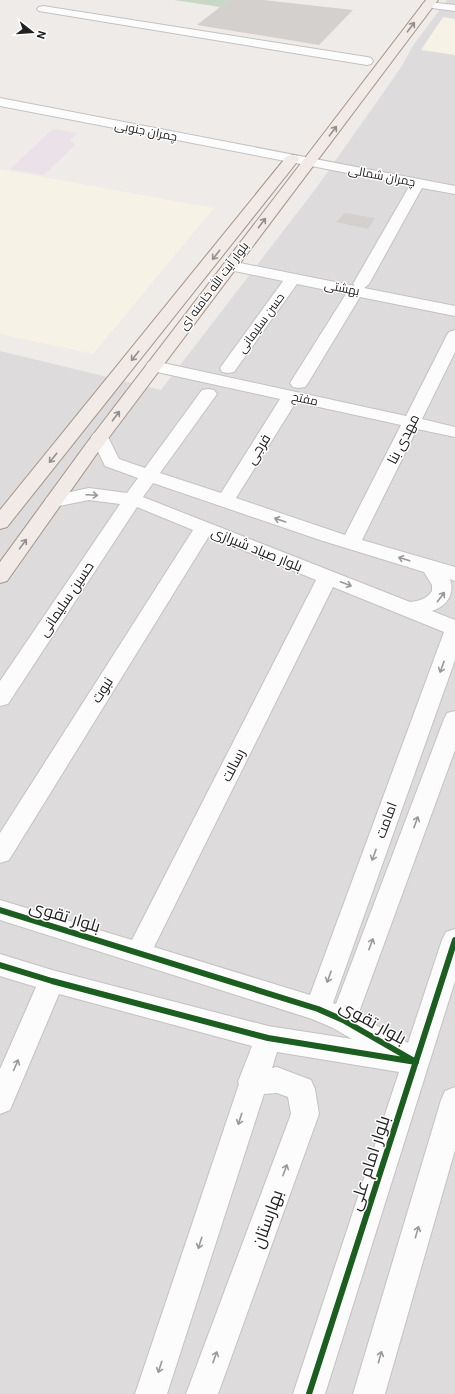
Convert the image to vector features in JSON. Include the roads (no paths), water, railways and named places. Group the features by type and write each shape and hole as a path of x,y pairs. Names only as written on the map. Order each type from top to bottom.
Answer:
{"main road":[{"name":"بلوار آیت الله خامنه ای","path":"0,524 301,156 430,2"},
{"path":"358,73 376,49"},
{"name":"بلوار آیت الله خامنه ای","path":"0,576 100,437 230,266 301,156"}],"street":[{"path":"430,2 455,10"},
{"path":"43,9 367,61"},
{"name":"چمران جنوبی","path":"0,102 301,156"},
{"name":"چمران شمالی","path":"301,156 455,190"},
{"name":"فرجی","path":"225,501 358,287 418,183"},
{"name":"بهشتی","path":"230,266 294,279 358,287 455,311"},
{"name":"حسن سلیمانی","path":"228,368 294,279"},
{"name":"مهدی بنا","path":"351,543 455,335"},
{"name":"مفتح","path":"154,366 295,390 412,422 455,432"},
{"path":"148,476 208,394"},
{"path":"100,437 111,462 288,523 455,574"},
{"name":"حسین سلیمانی","path":"0,698 148,476"},
{"name":"بلوار صیاد شیرازی","path":"54,501 89,494 132,500 409,609 455,629"},
{"name":"نبوت","path":"0,853 204,528"},
{"path":"409,609 424,608 437,603 445,595 447,586 442,576 432,568"},
{"name":"رسالت","path":"138,953 328,577"},
{"name":"امامت","path":"318,1009 455,629"},
{"name":"امامت","path":"343,1020 455,718"},
{"name":"بلوار تقوی","path":"0,910 318,1009 343,1020 416,1062"},
{"name":"بلوار امام علی","path":"309,1394 455,940"},
{"name":"بلوار تقوی","path":"2,970 52,981 268,1038 416,1062"},
{"path":"0,1101 52,981"},
{"path":"151,1394 252,1082 268,1038"},
{"name":"بهارستان","path":"202,1394 305,1114 301,1089 277,1080 252,1082"},
{"path":"369,1394 447,1154 455,1100"}]}
